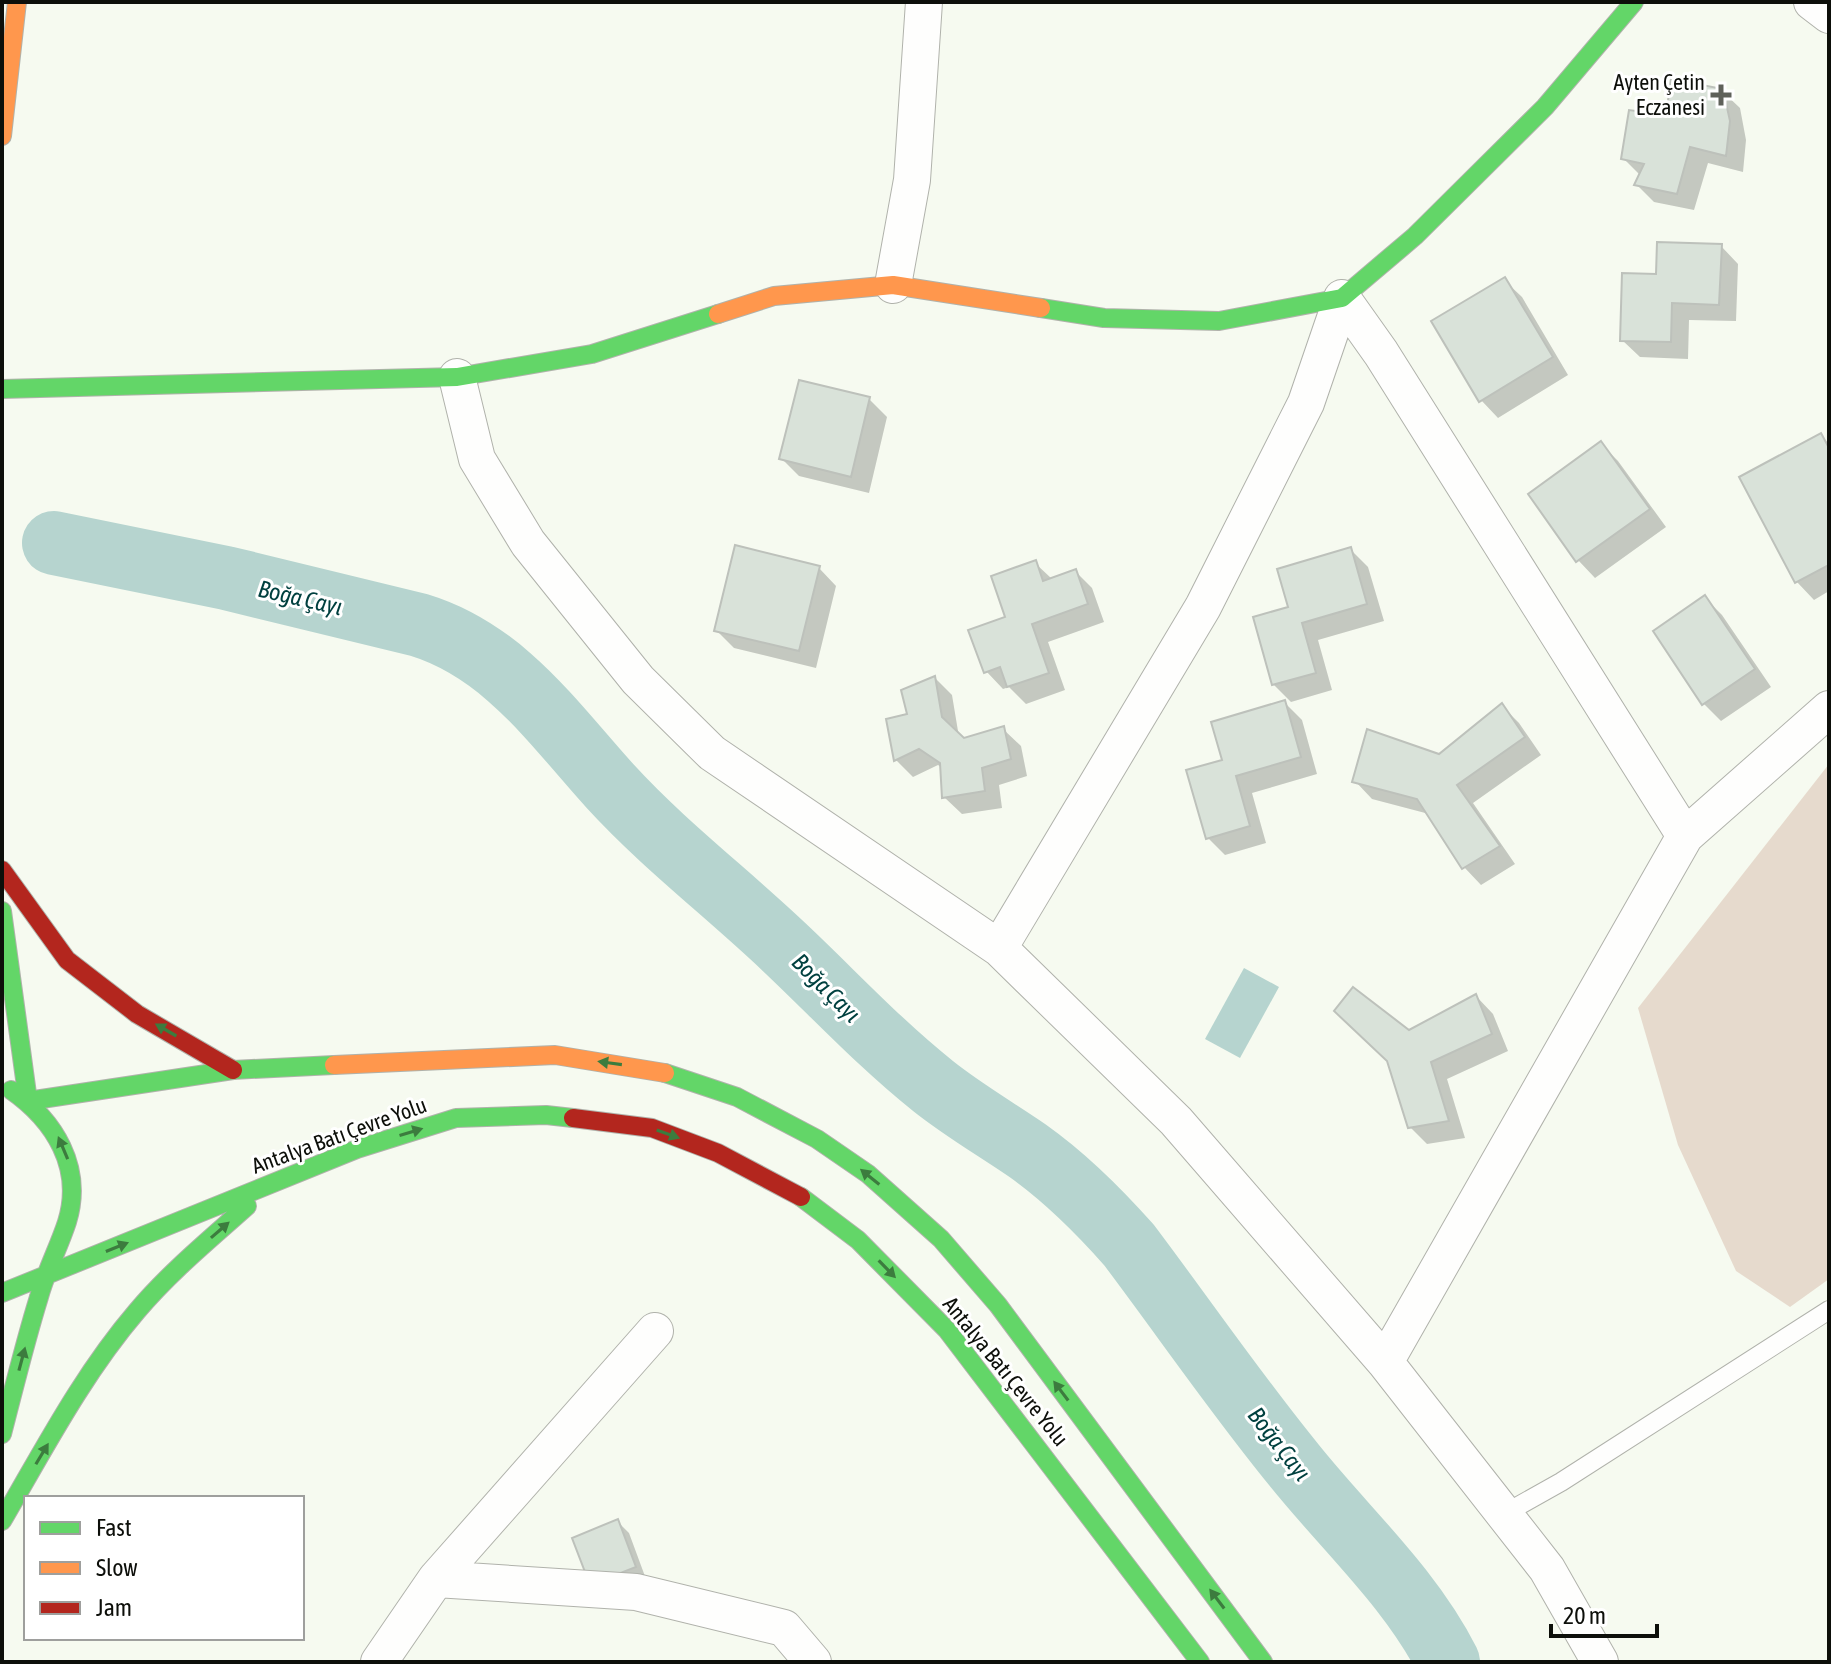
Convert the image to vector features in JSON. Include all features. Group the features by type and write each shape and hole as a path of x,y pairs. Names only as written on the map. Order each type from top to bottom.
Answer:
{"main road":[{"path":"2,136 17,2"},
{"path":"2,389 457,377 592,354 774,296 893,285 1104,318 1219,321 1342,298 1415,236 1545,107 1634,2"},
{"path":"2,870 67,960 137,1014 233,1070"},
{"path":"2,911 28,1101"},
{"name":"Antalya Batı Çevre Yolu","path":"28,1101 233,1070 555,1055 657,1070 737,1097 817,1139 868,1174 941,1239 998,1305 1263,1662"},
{"path":"2,1087 28,1101 53,1127 69,1165 71,1203 45,1276 2,1434"},
{"name":"Antalya Batı Çevre Yolu","path":"2,1293 357,1149 456,1118 546,1115 652,1128 718,1153 793,1191 858,1240 947,1330 1200,1662"},
{"path":"2,1521 89,1374 136,1312 201,1247 272,1184"}],"street":[{"path":"893,285 912,180 924,2"},
{"path":"1812,2 1829,15"},
{"path":"1342,298 1381,353 1685,836"},
{"path":"999,948 1203,607 1306,403 1342,298"},
{"path":"457,377 477,459 528,543 638,680 712,753 999,948 1176,1121 1385,1362 1547,1569 1600,1662"},
{"path":"1385,1362 1685,836 1829,709"},
{"path":"379,1662 436,1579 655,1331"},
{"path":"436,1579 636,1592 784,1628 813,1662"}],"lane":[{"path":"1504,1514 1575,1473 1829,1310"}],"shaded area":[{"path":"1829,764 1829,1279 1790,1307 1736,1271 1678,1145 1638,1008"}],"water":[{"path":"1244,968 1279,987 1240,1058 1205,1039"}],"building":[{"path":"1671,79 1723,89 1730,121 1726,156 1690,147 1677,194 1634,185 1644,164 1621,159 1629,110 1666,115"},
{"path":"1657,242 1722,244 1719,305 1672,303 1671,342 1620,341 1622,273 1656,274"},
{"path":"1505,277 1553,357 1479,402 1431,321"},
{"path":"799,380 870,397 851,477 779,459"},
{"path":"1821,433 1829,448 1829,565 1795,583 1739,477"},
{"path":"1601,441 1650,509 1576,562 1528,494"},
{"path":"735,545 820,566 799,651 714,631"},
{"path":"1351,547 1367,604 1302,623 1316,673 1272,685 1253,617 1288,607 1277,569"},
{"path":"1036,560 1043,581 1076,569 1088,604 1032,624 1049,673 1007,687 1000,667 984,673 968,630 1005,617 991,576"},
{"path":"1705,595 1755,669 1702,705 1653,631"},
{"path":"935,676 942,717 964,738 1004,726 1011,759 982,768 985,791 942,798 940,763 919,749 894,761 886,719 907,714 901,690"},
{"path":"1285,700 1301,757 1236,776 1250,826 1206,839 1186,770 1222,760 1211,722"},
{"path":"1502,703 1525,737 1457,785 1500,846 1462,869 1417,799 1352,782 1367,729 1439,754"},
{"path":"1353,987 1409,1030 1476,994 1492,1034 1431,1062 1449,1121 1408,1128 1387,1061 1334,1011"},
{"path":"618,1519 636,1567 590,1585 572,1538"}],"waterway":[{"name":"Boğa Çayı","path":"54,543 226,578 419,625 477,652 502,671 547,714 651,828 783,946 894,1053 944,1095 1042,1161 1105,1219 1129,1245 1273,1438 1396,1584 1433,1635 1448,1662"}],"traffic: fast":[{"path":"1041,308 1104,318 1219,321 1342,298 1415,236 1545,107 1634,2"},
{"path":"2,389 457,377 592,354 718,314"},
{"path":"2,911 28,1101 233,1070 334,1065"},
{"path":"665,1073 737,1097 817,1139 868,1174 941,1239 998,1305 1263,1662"},
{"path":"2,1434 34,1314 67,1222 71,1202 71,1182 62,1147 40,1116 11,1090"},
{"path":"2,1293 357,1149 456,1118 546,1115 573,1118"},
{"path":"801,1197 858,1240 947,1330 1200,1662"},
{"path":"2,1521 65,1413 117,1335 163,1283 247,1206"}],"traffic: slow":[{"path":"2,136 17,2"},
{"path":"718,314 774,296 893,285 1041,308"},
{"path":"334,1065 555,1055 665,1073"}],"traffic: jam":[{"path":"2,870 67,960 137,1014 233,1070"},
{"path":"573,1118 652,1128 718,1153 801,1197"}],"place":[{"name":"Ayten Çetin Eczanesi","path":"1721,95"}]}
